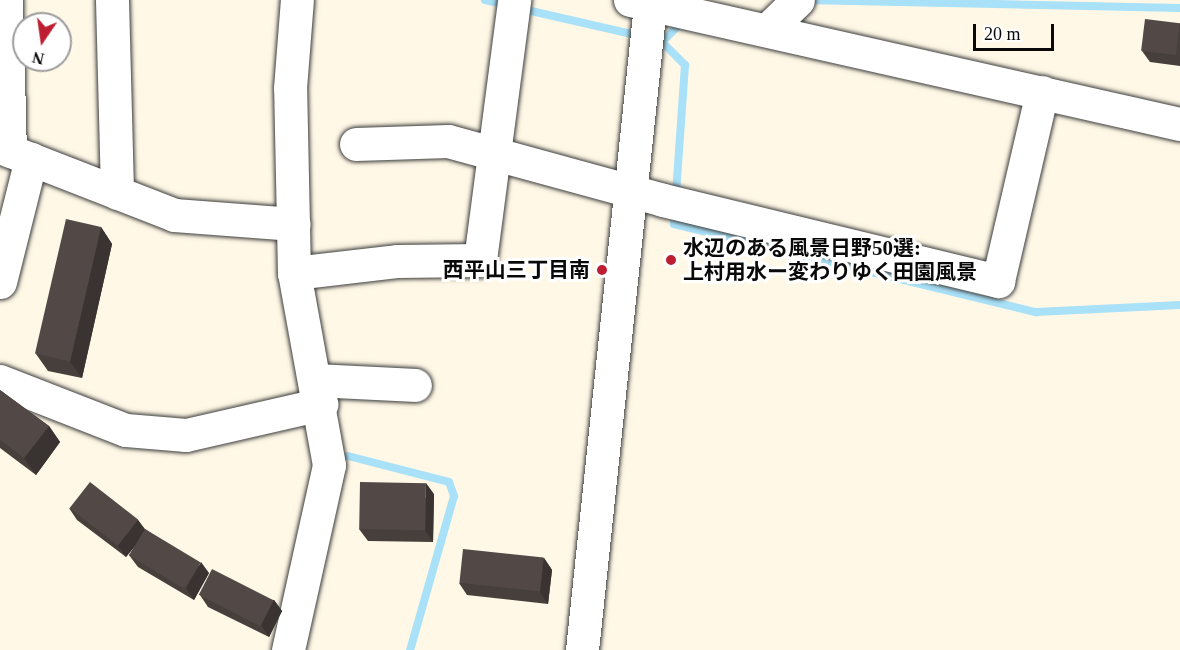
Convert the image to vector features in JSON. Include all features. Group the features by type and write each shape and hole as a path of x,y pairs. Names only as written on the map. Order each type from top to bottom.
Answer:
{"street":[{"path":"0,282 14,152 6,0"},
{"path":"112,0 117,193"},
{"path":"288,650 329,465 318,392 294,273 290,88 297,0"},
{"path":"767,30 798,0"},
{"path":"294,273 398,261 480,260 513,11"},
{"path":"582,650 631,192 643,21 767,30 1180,124"},
{"path":"356,144 448,141 495,152 631,192 998,281 1042,92"},
{"path":"14,152 174,215 294,224"},
{"path":"0,381 126,430 186,435 318,392 415,385"}],"building":[{"path":"1145,19 1180,23 1176,55 1141,51"},
{"path":"66,219 101,227 70,362 35,353"},
{"path":"0,390 49,426 24,458 0,440"},
{"path":"90,482 138,520 118,546 70,508"},
{"path":"360,482 426,483 425,530 359,529"},
{"path":"145,529 201,562 185,589 129,556"},
{"path":"463,549 544,557 540,591 459,583"},
{"path":"212,569 273,600 260,626 199,595"}],"waterway":[{"path":"485,0 506,5"},
{"path":"803,0 1180,8"},
{"path":"518,8 640,36"},
{"path":"662,42 683,21"},
{"path":"652,39 662,42 685,65 676,195"},
{"path":"675,211 674,224 1036,312 1180,305"},
{"path":"348,456 449,482 454,496 410,650"}],"place":[{"name":"水辺のある風景日野50選: 上村用水ー変わりゆく田園風景","path":"671,260"},
{"name":"西平山三丁目南","path":"602,270"}]}
